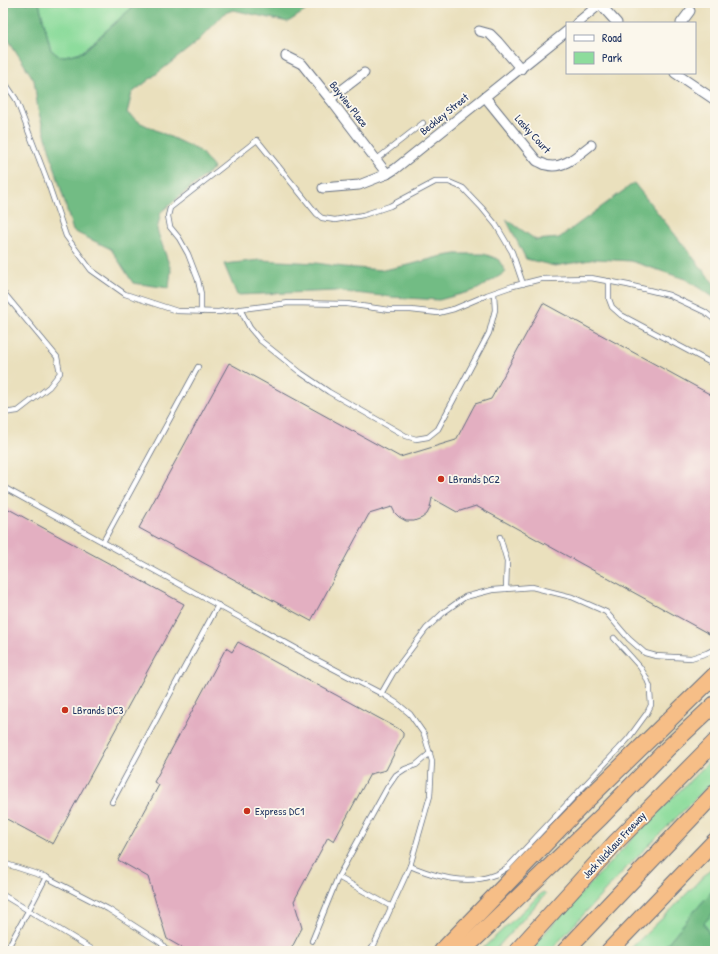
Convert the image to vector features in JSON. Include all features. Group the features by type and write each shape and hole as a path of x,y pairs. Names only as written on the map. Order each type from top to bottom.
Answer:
{"highway":[{"path":"442,951 587,800 715,675"},
{"path":"462,951 596,822 667,749 715,704"},
{"name":"Jack Nicklaus Freeway","path":"517,951 616,842 715,742"},
{"path":"565,951 715,793"},
{"path":"609,951 715,841"},
{"path":"669,889 715,849"}],"street":[{"path":"578,22 600,4 616,22"},
{"path":"682,22 690,11"},
{"path":"478,31 490,34 521,69"},
{"name":"Beckley Street","path":"323,188 359,185 387,174 395,169 566,32"},
{"name":"Bayview Place","path":"286,56 302,64 377,159 387,174"},
{"path":"330,99 364,73"},
{"path":"676,74 715,100"},
{"name":"Lasky Court","path":"485,97 537,161 546,165 556,166 568,162 591,146"}],"lane":[{"path":"3,80 16,99 47,180 66,236 91,270 125,294 177,311 218,312 289,303 347,304 389,310 411,310 438,313 454,309 513,286 541,279 591,278 669,295 706,312 715,320"},
{"path":"377,159 423,123"},
{"path":"201,312 201,294 198,280 188,254 179,238 170,227 168,216 170,208 257,140 317,214 322,218 335,220 363,215 390,206 435,182 449,182 463,188 496,225 512,252 523,284"},
{"path":"609,281 609,299 612,308 621,315 715,365"},
{"path":"3,292 57,357 60,373 49,387 18,411 3,413"},
{"path":"240,309 250,328 261,341 301,374 329,392 406,436 416,439 428,437 438,429 489,333 495,310 494,293"},
{"path":"103,542 198,367"},
{"path":"3,487 381,694 398,704 410,714 424,734 432,761 430,796 410,866 370,951"},
{"path":"500,537 507,561 506,589"},
{"path":"381,694 392,673 426,629 444,612 465,597 492,590 532,587 572,597 606,612 629,639 645,653 656,656 691,658 715,649"},
{"path":"112,802 218,605"},
{"path":"410,866 424,872 452,879 478,880 494,875 508,867 628,739 647,713 651,704 650,687 640,667 614,638"},
{"path":"312,941 338,877 387,788 396,775 405,769 416,765 430,753"},
{"path":"3,863 46,877 108,909 162,943 166,950 165,951"},
{"path":"6,951 46,877"},
{"path":"338,877 392,907"},
{"path":"3,895 95,951"}],"green space":[{"path":"3,3 39,3 51,50 60,57 83,52 137,3 309,3 305,11 288,22 233,10 225,13 196,43 132,93 127,113 141,123 200,151 214,168 161,212 157,230 171,270 169,288 133,283 111,249 73,231 38,110 34,80 3,31"},
{"path":"39,3 137,3 82,52 60,57 51,50"},
{"path":"634,183 715,285 715,298 685,279 631,261 596,259 555,266 526,259 506,219 536,240 559,238"},
{"path":"456,254 484,254 498,259 506,272 476,290 439,300 336,291 237,295 224,264 260,260 316,263 383,270"},
{"path":"715,756 715,779 628,866 550,951 529,951 645,825"},
{"path":"715,864 715,888 661,951 628,951 671,910"},
{"path":"715,888 715,911 704,923 709,934 715,940 715,951 661,951 691,915"},
{"path":"543,892 546,894 494,951 480,951"},
{"path":"715,911 715,940 709,934 704,923"}],"building":[{"name":"LBrands DC2","path":"543,303 715,397 715,627 711,635 476,506 457,512 432,498 427,514 414,521 406,521 399,517 392,507 369,514 311,621 139,528 229,363 400,457 456,440 475,404 491,399"},
{"name":"LBrands DC3","path":"3,506 184,604 53,844 3,817"},
{"name":"Express DC1","path":"238,642 399,729 403,733 403,736 386,770 370,774 334,841 328,837 294,901 302,928 290,951 188,951 167,939 148,877 118,860 159,785 154,782 226,648 232,652"}],"place":[{"name":"LBrands DC2","path":"441,479"},
{"name":"LBrands DC3","path":"65,710"},
{"name":"Express DC1","path":"247,811"}]}
